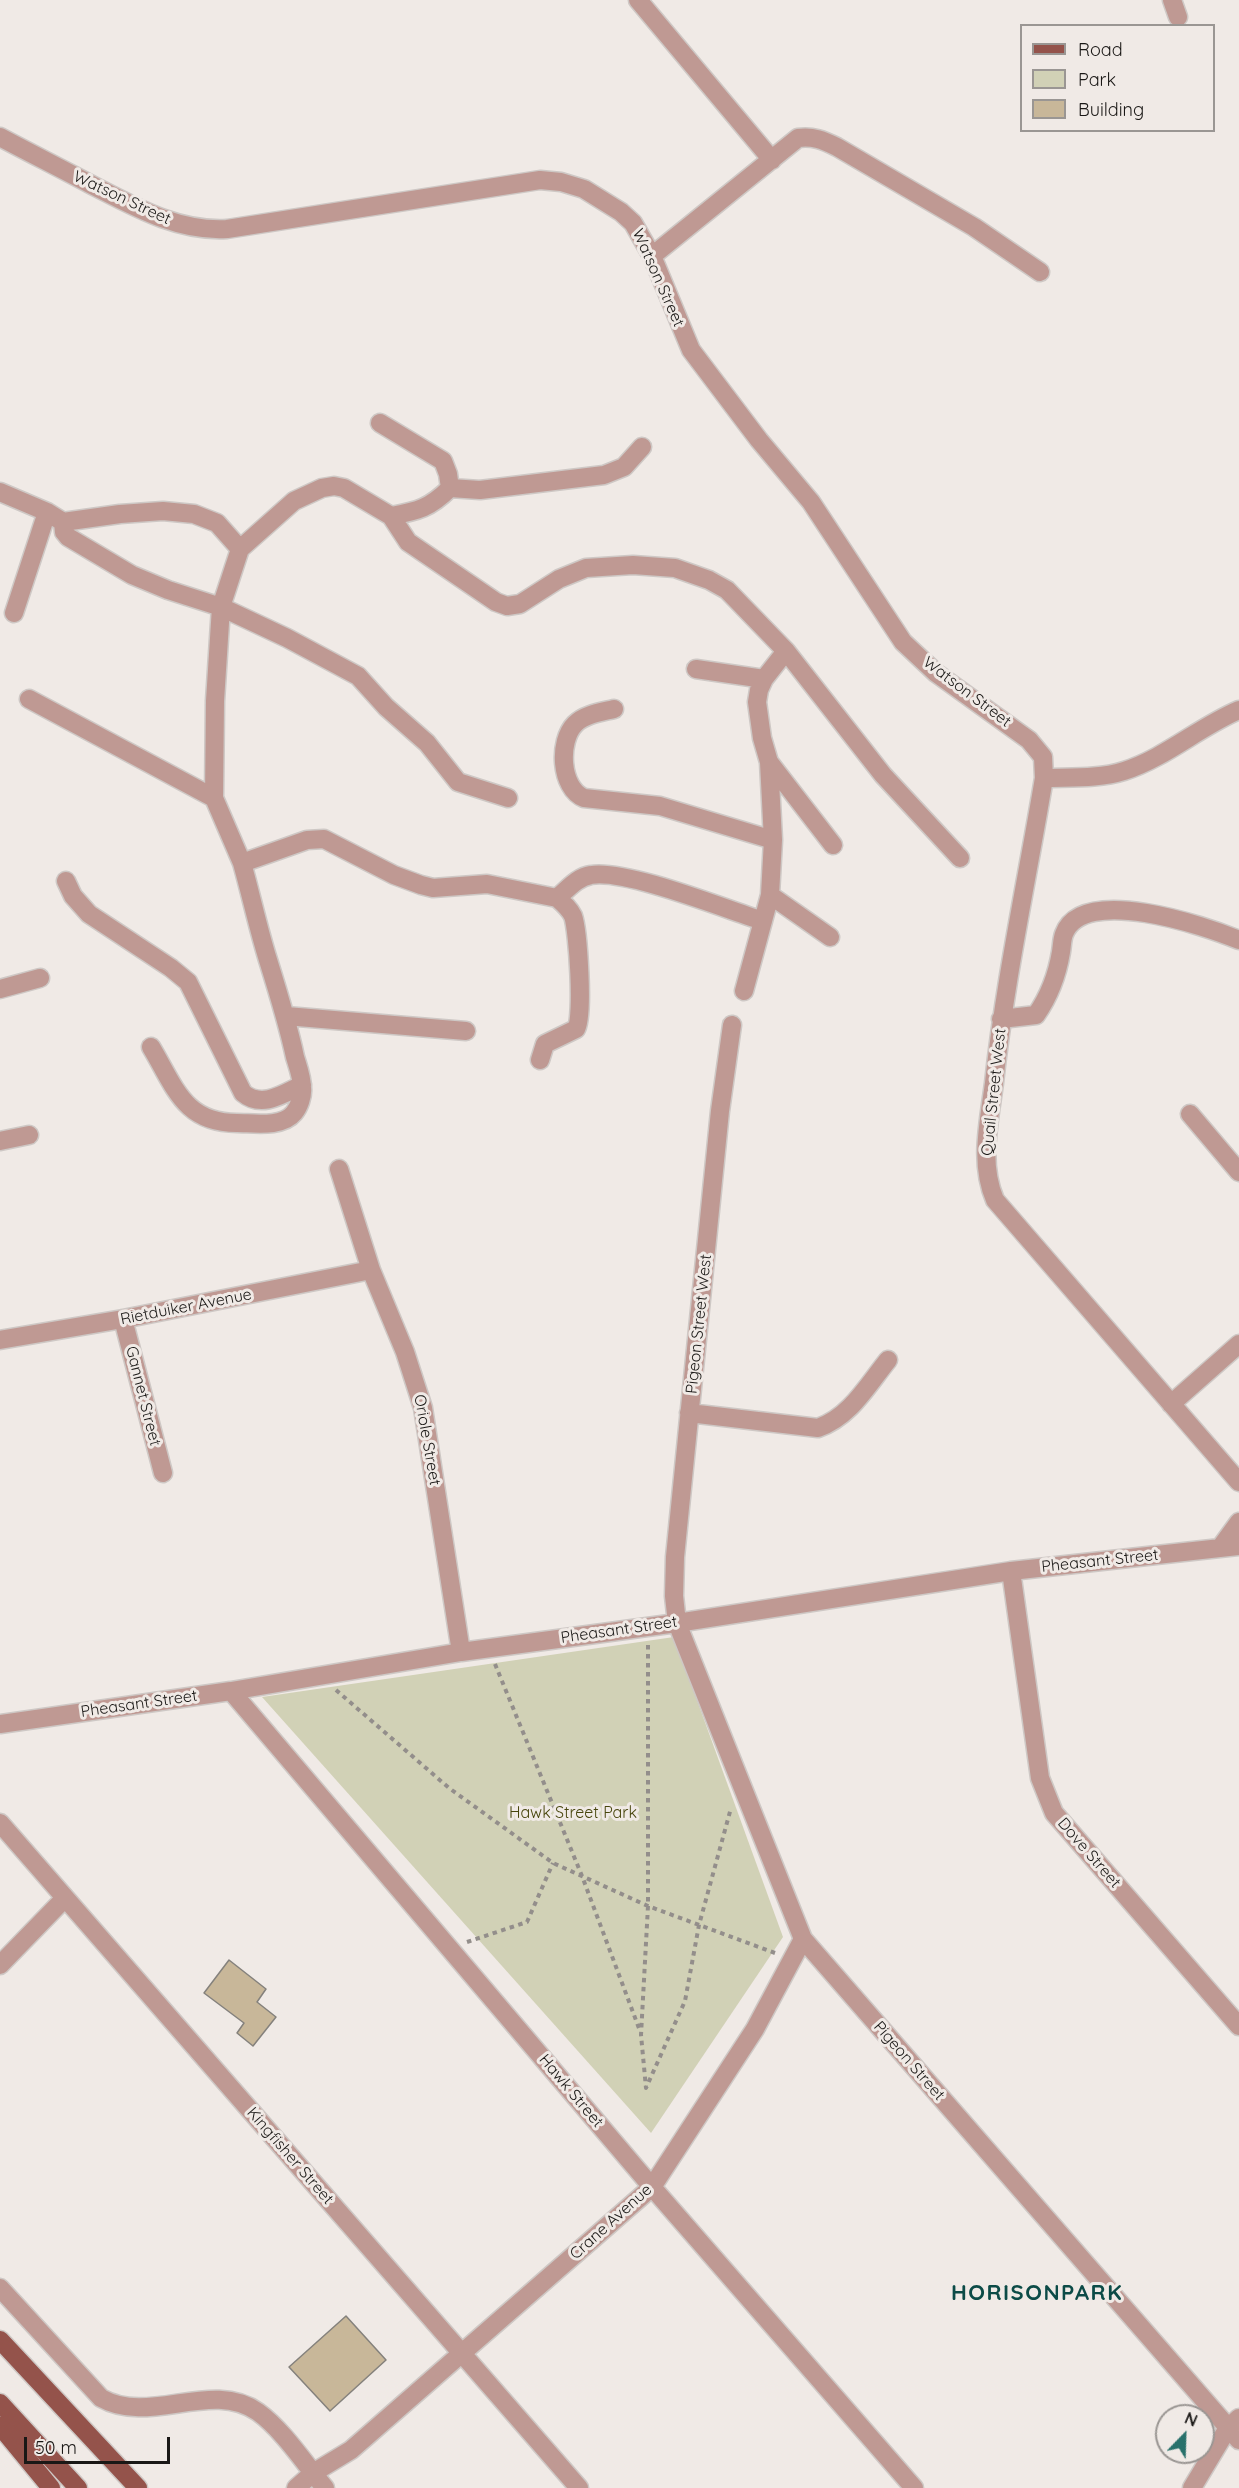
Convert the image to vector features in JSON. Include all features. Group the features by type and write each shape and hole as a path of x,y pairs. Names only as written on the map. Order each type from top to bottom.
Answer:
{"main road":[{"path":"0,2340 138,2488"},
{"path":"0,2403 78,2488"},
{"path":"0,2426 51,2488"}],"street":[{"path":"638,0 772,160"},
{"name":"Watson Street","path":"0,137 139,209 174,223 215,230 530,182 561,182 584,189 621,212 633,223 651,256 691,350 759,440 810,502 903,642 936,673 1029,740 1043,757"},
{"path":"651,256 798,138 821,139 974,227 1040,273"},
{"path":"380,423 443,461 450,488"},
{"path":"391,516 427,507 450,488 480,490 604,475 624,467 642,447"},
{"path":"151,1047 184,1101 199,1115 209,1120 245,1123 273,1122 288,1119 299,1103 302,1085 286,1016 264,946 242,862 214,798 215,701 221,607 240,549 294,501 322,488 334,486 344,488 391,516 408,542 496,602 507,606 520,604 559,579 586,568 633,565 675,568 709,580 727,590 786,651 883,775 960,858"},
{"path":"0,492 47,512 63,522 120,513 183,512 205,517 217,523 240,549"},
{"path":"14,613 47,512"},
{"path":"63,522 64,532 68,537 113,564 168,590 221,607 297,643 358,676 386,707 427,743 458,782 508,798"},
{"path":"744,991 770,895 773,840 769,762 762,738 757,702 764,679 786,651"},
{"path":"696,669 764,679"},
{"path":"29,699 214,798"},
{"path":"614,709 580,720 568,733 565,770 575,792 584,798 660,806 773,840"},
{"path":"1044,778 1122,772 1147,761 1201,729 1239,710"},
{"name":"Quail Street West","path":"1043,757 1044,778 1001,1019 987,1143 986,1170 994,1200 1239,1482"},
{"path":"769,762 833,845"},
{"path":"242,862 307,840 324,839 394,875 421,885 433,888 493,885 557,898 567,906 575,922 581,1011 576,1029 545,1044 540,1060"},
{"path":"557,898 581,878 590,875 614,875 641,881 763,921"},
{"path":"66,881 73,896 89,914 171,968 188,982 243,1093 254,1100 267,1100 302,1085"},
{"path":"770,895 830,937"},
{"path":"1001,1019 1035,1015 1048,997 1056,977 1064,934 1072,922 1084,915 1131,910 1153,913 1239,939"},
{"path":"0,989 40,978"},
{"path":"286,1016 466,1031"},
{"name":"Pigeon Street West","path":"677,1623 674,1596 675,1557 720,1111 732,1025"},
{"path":"1190,1114 1239,1172"},
{"path":"0,1141 29,1136"},
{"name":"Oriole Street","path":"339,1169 371,1270 405,1352 423,1408 461,1652"},
{"name":"Rietduiker Avenue","path":"0,1340 123,1319 371,1270"},
{"name":"Gannet Street","path":"123,1319 163,1473"},
{"path":"1171,1404 1239,1344"},
{"path":"690,1413 818,1428 834,1422 847,1412 888,1360"},
{"path":"1220,1548 1239,1522"},
{"name":"Pheasant Street","path":"0,1724 231,1691 461,1652 677,1623 1011,1571 1239,1546"},
{"name":"Dove Street","path":"1011,1571 1040,1779 1054,1813 1239,2026"},
{"name":"Pigeon Street","path":"677,1623 803,1939 1235,2429"},
{"name":"Hawk Street","path":"231,1691 652,2187 914,2488"},
{"name":"Kingfisher Street","path":"0,1823 579,2488"},
{"path":"0,1965 65,1898"},
{"name":"Crane Avenue","path":"296,2488 321,2484 351,2450 652,2187 755,2029 803,1939"},
{"path":"0,2288 101,2398 129,2409 213,2399 237,2402 258,2412 270,2423 321,2484"},
{"path":"1192,2488 1235,2429"}],"path":[{"path":"648,1626 648,1906 641,2035 646,2088 685,2001 699,1925 739,1779"},
{"path":"488,1648 582,1876 641,2035"},
{"path":"319,1676 449,1788 552,1863 648,1906 793,1959"},
{"path":"450,1948 527,1922 552,1863"}],"green space":[{"name":"Hawk Street Park","path":"674,1637 783,1937 651,2133 262,1697"}],"building":[{"path":"229,1960 266,1989 257,2002 276,2017 253,2046 237,2033 244,2023 204,1993"},
{"path":"346,2316 386,2360 330,2411 289,2367"}],"district":[{"name":"HORISONPARK","path":"1037,2293"}]}
